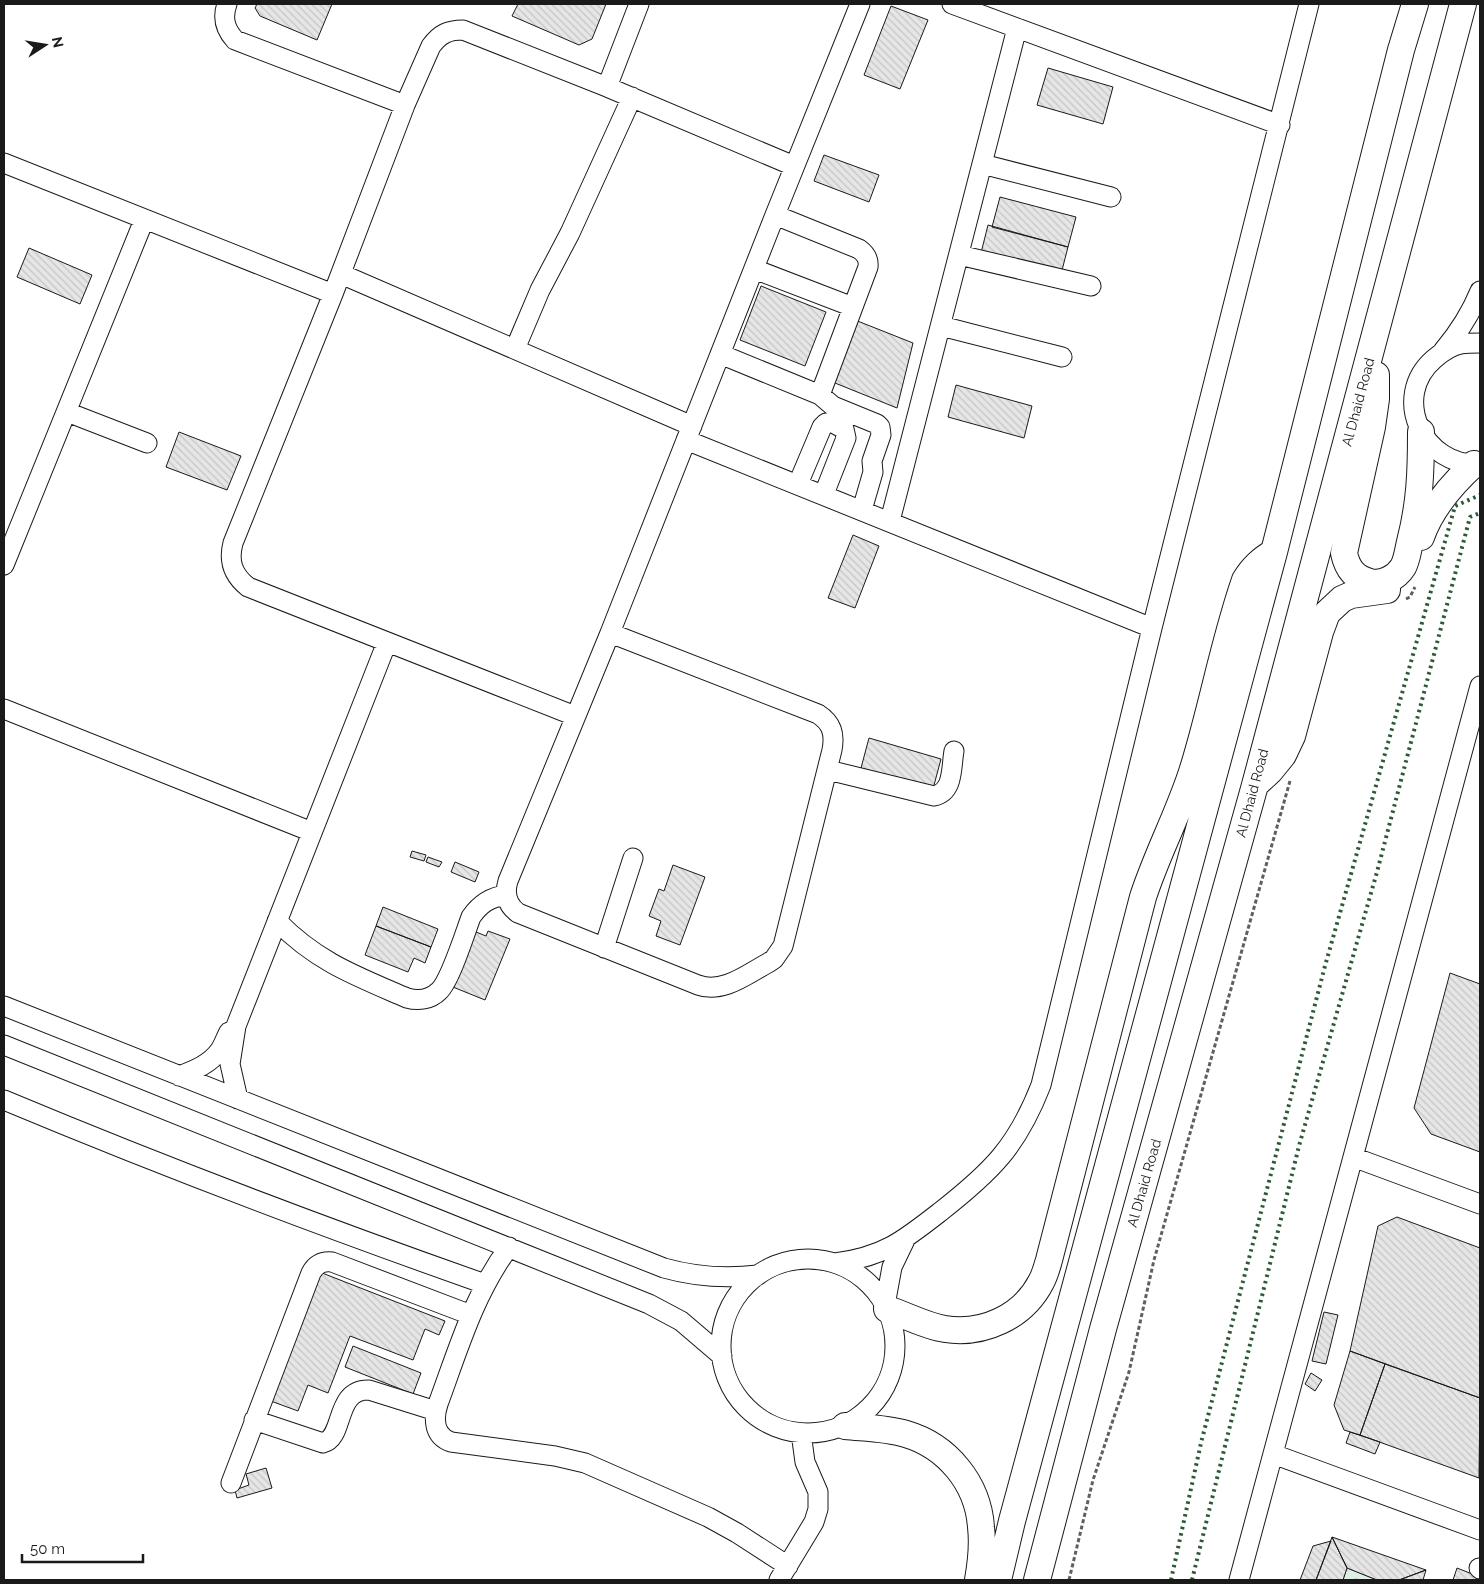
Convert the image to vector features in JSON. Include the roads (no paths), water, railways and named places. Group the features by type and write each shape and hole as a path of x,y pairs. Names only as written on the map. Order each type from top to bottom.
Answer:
{"highway":[{"path":"998,1580 1012,1520 1274,552 1411,4"},
{"path":"1401,50 1415,4"},
{"name":"Al Dhaid Road","path":"1037,1580 1103,1329 1255,785 1463,4"},
{"path":"1449,59 1472,4"},
{"path":"1373,343 1376,389 1372,426 1344,553 1346,564 1353,574 1363,580 1374,583 1385,581 1395,576 1403,567 1419,499 1421,432"},
{"path":"1255,785 1283,755 1292,736 1320,632 1327,613 1342,599 1351,595 1362,592 1382,592 1399,584 1410,570 1425,526 1434,509 1450,487 1477,464"},
{"path":"886,1307 944,1329 967,1331 990,1326 1010,1316 1028,1301 1041,1282 1049,1260 1150,873 1174,819 1191,774 1245,580 1257,564 1274,552"},
{"path":"845,1426 893,1431 917,1438 939,1451 958,1468 971,1490 979,1514 981,1539 978,1580"}],"street":[{"path":"227,4 224,12 225,23 235,40 405,105"},
{"path":"607,86 640,4"},
{"path":"610,633 818,714 824,718 833,730 834,741 828,770 783,946 774,959 725,986 712,988 698,985 518,913 512,908 506,895 508,880 610,633 860,4"},
{"path":"952,4 1280,125"},
{"path":"835,1263 872,1256 905,1240 983,1178 1001,1158 1017,1135 1031,1111 1041,1085 1152,628 1310,4"},
{"path":"890,521 1018,28"},
{"path":"575,716 248,587 234,573 231,564 230,553 233,544 341,274 405,105 431,46 437,38 453,30 463,30 607,86 794,166"},
{"path":"515,349 540,290 570,233 632,97"},
{"path":"4,163 333,294"},
{"path":"982,164 1111,196"},
{"path":"775,215 859,249 866,255 868,267 820,395"},
{"path":"4,565 144,220"},
{"path":"959,255 1091,286"},
{"path":"754,269 853,307"},
{"path":"341,274 515,349 798,484 1152,628"},
{"path":"1477,464 1458,462 1443,456 1430,445 1421,432 1415,415 1414,396 1419,379 1428,364 1442,352 1459,332 1472,310 1480,291"},
{"path":"941,326 1062,357"},
{"path":"1442,352 1460,344 1480,343"},
{"path":"720,354 820,395 833,406 874,422 880,427 881,435 872,461 873,472 862,510"},
{"path":"66,412 147,444"},
{"path":"798,484 822,427 826,423 833,423 844,429 846,438 824,494"},
{"path":"238,1099 230,1064 236,1026 387,642"},
{"path":"1239,1580 1480,686"},
{"path":"4,708 312,832"},
{"path":"828,770 934,796 942,793 948,786 954,750"},
{"path":"604,948 633,858"},
{"path":"277,921 301,943 328,962 407,998 420,1000 434,996 443,986 476,910 490,899 506,895"},
{"path":"4,1006 664,1268 720,1278 758,1275"},
{"path":"179,1076 210,1061 219,1051 229,1032 236,1026"},
{"path":"4,1046 649,1304 681,1321 722,1356"},
{"path":"4,1100 238,1194 485,1284"},
{"path":"1353,1157 1480,1204"},
{"path":"886,1307 892,1267 905,1240"},
{"path":"509,1247 485,1284 471,1315 436,1411 438,1432 446,1440 555,1456 585,1464 708,1517 737,1533 784,1573 814,1522 818,1509 818,1492 805,1462 801,1433"},
{"path":"795,1260 822,1260 835,1263 859,1275 878,1294 886,1307 895,1336 894,1363 890,1376 877,1400 868,1410 845,1426 823,1432 801,1433 775,1427 763,1421 743,1404 729,1382 722,1356 723,1330 732,1304 748,1283 770,1268 795,1260"},
{"path":"231,1483 315,1267 321,1263 332,1262 471,1315"},
{"path":"254,1420 323,1443 331,1438 347,1401 353,1394 360,1391 369,1390 436,1411"},
{"path":"1273,1454 1480,1530"}]}
